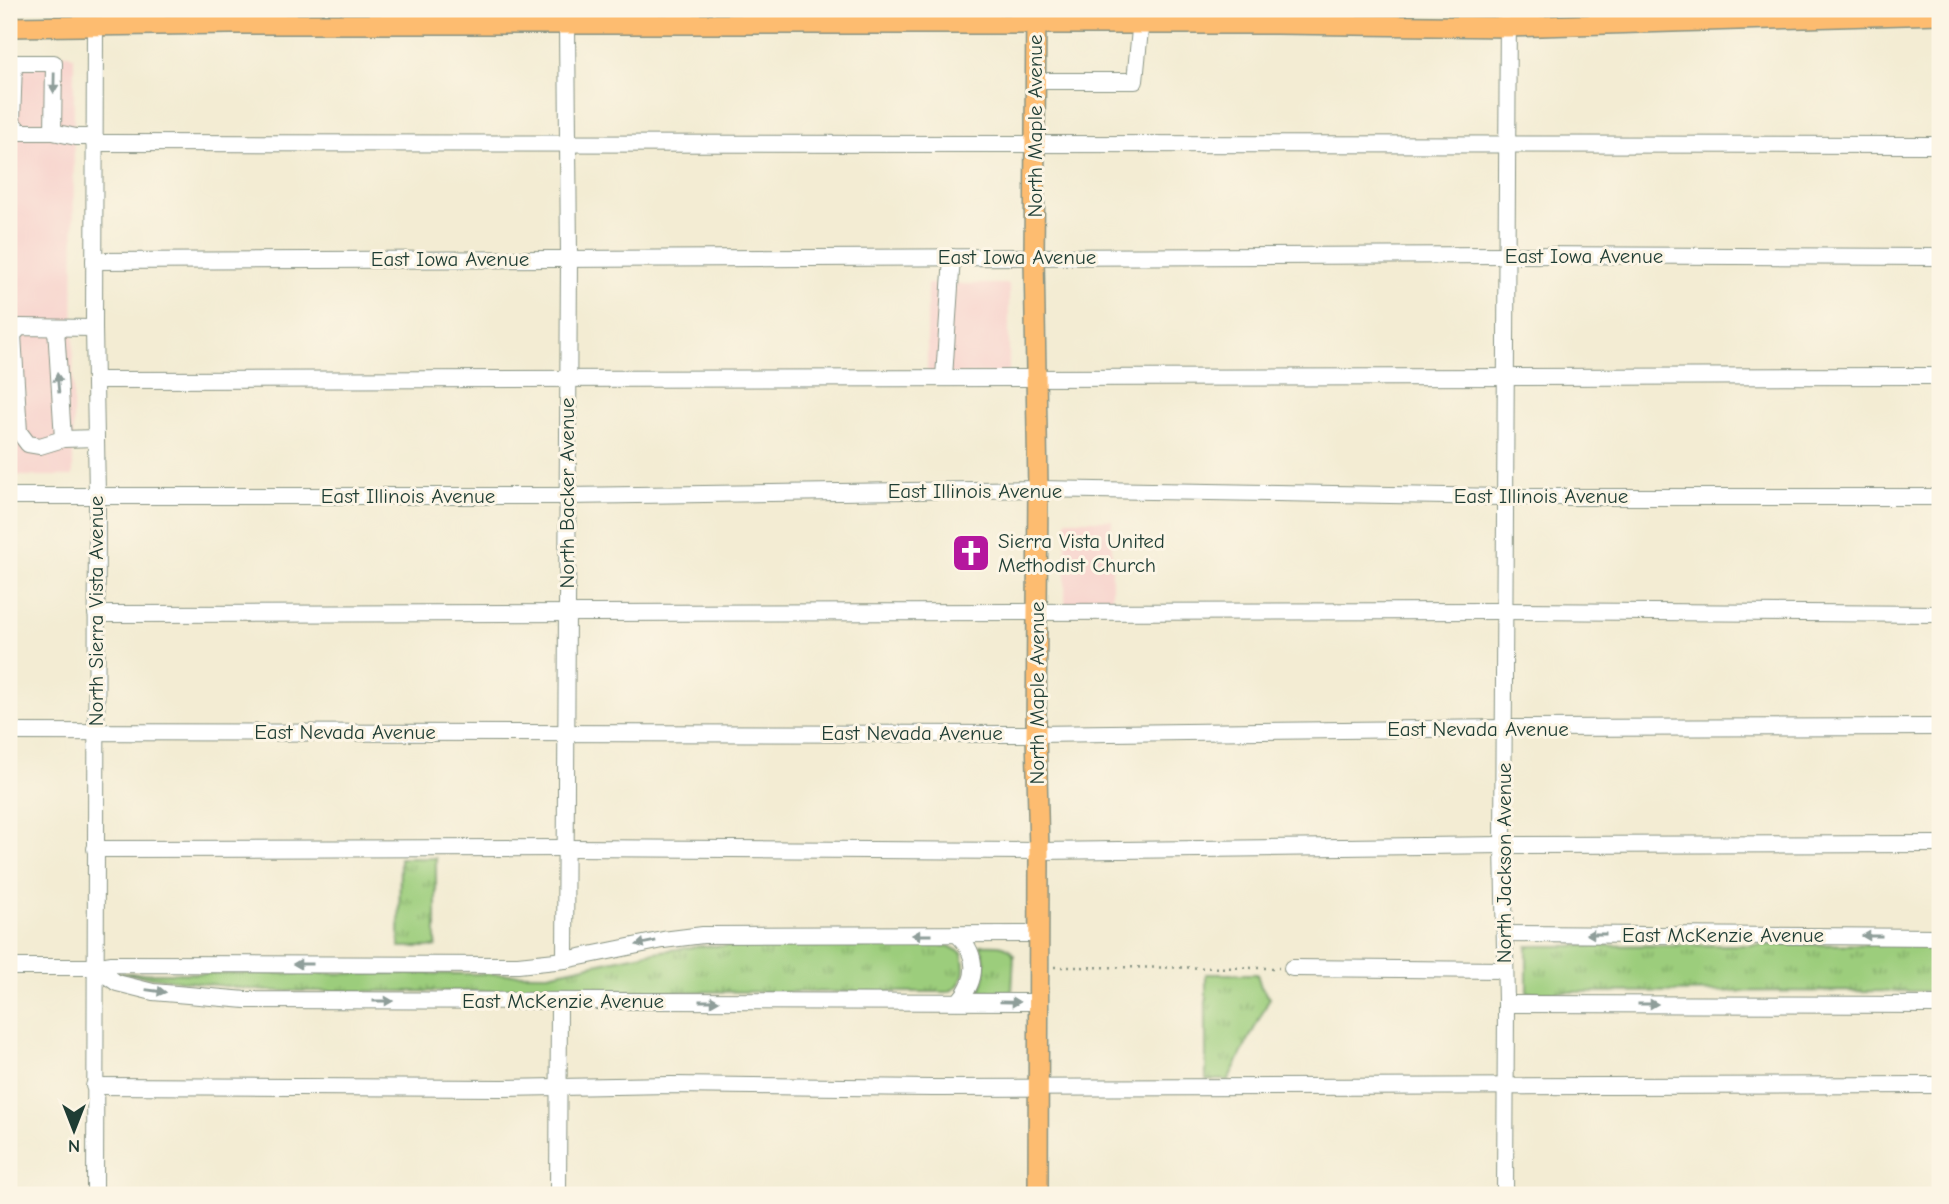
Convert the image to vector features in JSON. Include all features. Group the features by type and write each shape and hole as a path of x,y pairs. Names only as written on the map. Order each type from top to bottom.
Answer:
{"main road":[{"path":"9,27 95,26 231,16 450,16 567,25 681,17 1507,18 1940,14"},
{"name":"North Maple Avenue","path":"1036,16 1034,257 1038,489 1038,1195"}],"street":[{"path":"1035,81 1135,81 1142,16"},
{"name":"North Jackson Avenue","path":"1505,1195 1503,845 1507,18"},
{"name":"North Backer Avenue","path":"565,960 569,258 567,25"},
{"name":"North Sierra Vista Avenue","path":"94,1195 97,495 94,328 95,26"},
{"path":"53,132 54,63 13,63 12,122 20,132 53,132 94,140 1940,145"},
{"path":"944,377 952,257"},
{"name":"East Iowa Avenue","path":"94,261 952,257 1940,257"},
{"path":"94,328 20,327 13,335 19,432 27,444 40,446 63,439 96,438"},
{"path":"55,328 63,439"},
{"path":"95,380 1940,376"},
{"name":"East Illinois Avenue","path":"9,496 568,496 1038,489 1504,497 1940,497"},
{"path":"96,614 1504,611 1940,614"},
{"name":"East Nevada Avenue","path":"9,732 1036,734 1940,726"},
{"path":"95,849 1039,851 1503,845 1940,844"},
{"name":"East McKenzie Avenue","path":"9,967 94,967 112,964 518,965 565,960 663,940 703,936 1039,934"},
{"name":"East McKenzie Avenue","path":"1505,934 1940,937"},
{"path":"958,935 967,944 973,958 974,978 959,1001"},
{"name":"East McKenzie Avenue","path":"94,967 117,984 153,992 246,1000 1039,1002"},
{"path":"1292,968 1505,970"},
{"path":"558,1195 559,1001"},
{"path":"1506,1004 1940,1005"},
{"path":"94,1086 1940,1085"}],"path":[{"path":"1038,967 1292,968"}],"shaded area":[{"path":"9,54 69,54 74,58 73,476 9,476"},
{"path":"927,284 1009,284 1009,374 927,374"},
{"path":"1066,520 1112,520 1112,609 1065,609"}],"green space":[{"path":"400,858 436,858 436,947 399,947"},
{"path":"1940,944 1940,991 1527,992 1527,946"},
{"path":"980,945 999,945 1008,948 1014,955 1012,991 979,992 984,981 985,968"},
{"path":"700,946 949,946 962,953 964,971 958,985 948,992 265,991 117,973 548,974 647,953"},
{"path":"1206,974 1257,974 1261,987 1270,998 1228,1080 1206,1080"}],"place":[{"name":"Sierra Vista United Methodist Church","path":"971,553"}]}
